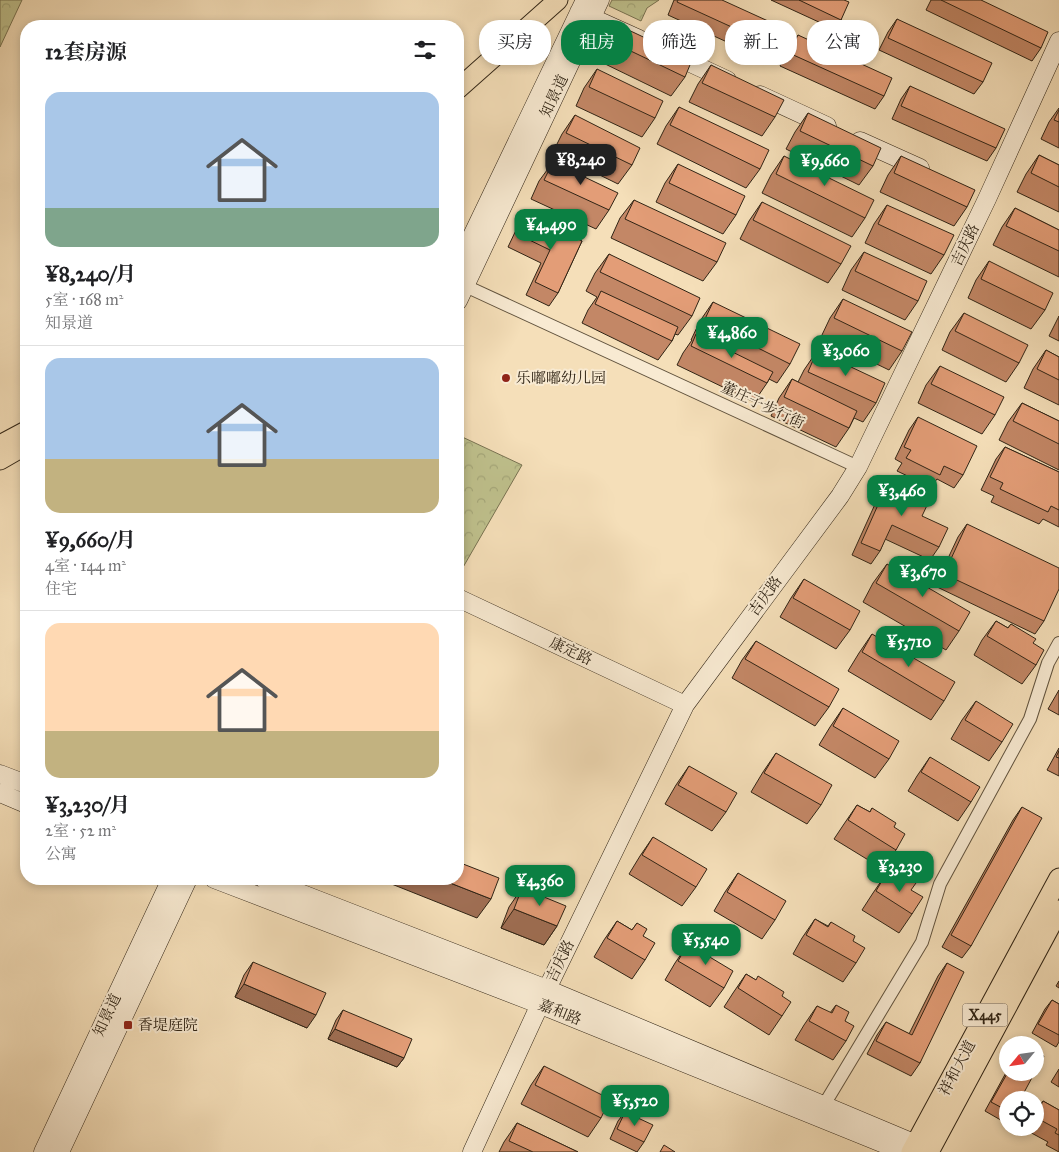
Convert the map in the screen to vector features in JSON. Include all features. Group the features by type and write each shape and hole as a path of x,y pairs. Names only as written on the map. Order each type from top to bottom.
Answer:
{"main road":[{"path":"464,67 540,0"},
{"path":"464,84 558,0"},
{"name":"知景道","path":"464,253 585,10 600,0"},
{"path":"585,10 933,174"},
{"name":"知景道","path":"464,281 585,10"},
{"name":"吉庆路","path":"472,1152 543,997 685,705 840,496 858,467 987,199 1059,41"},
{"path":"969,191 987,199"},
{"path":"0,445 20,433"},
{"path":"0,460 20,449"},
{"name":"康定路","path":"464,601 685,705"},
{"path":"0,774 20,782"},
{"path":"0,793 20,801"},
{"name":"祥和大道","path":"916,1150 1059,878"},
{"name":"知景道","path":"43,1152 168,885"},
{"name":"知景道","path":"60,1152 185,885"},
{"name":"嘉和路","path":"231,885 543,997 824,1105 916,1150"},
{"name":"嘉和路","path":"278,885 543,997 916,1150"},
{"name":"祥和大道","path":"916,1150 1059,910"}],"street":[{"name":"董庄子步行街","path":"464,292 572,335 858,467"},
{"path":"824,1105 922,942 940,884 1030,719 1048,664 1059,643"}],"green space":[{"path":"0,0 22,0 0,47"},
{"path":"612,0 659,0 647,8 641,21 609,6"},
{"path":"464,438 522,465 464,566"}],"building":[{"path":"678,0 722,0 766,20 725,20 725,24 677,2"},
{"path":"799,0 844,0 849,2 841,20"},
{"path":"941,0 981,0 1048,32 1041,48"},
{"path":"897,19 992,63 983,82 888,38"},
{"path":"633,32 643,37 643,57 633,52"},
{"path":"798,35 807,39 807,61 797,57"},
{"path":"660,65 690,65 685,77"},
{"path":"711,65 784,100 775,117 702,83"},
{"path":"816,65 864,65 892,78 884,96"},
{"path":"597,69 663,101 655,118 589,87"},
{"path":"910,86 1005,129 996,148 901,106"},
{"path":"679,107 769,150 760,169 670,125"},
{"path":"1059,110 1059,122 1054,120"},
{"path":"808,113 881,148 873,166 800,131"},
{"path":"575,115 640,148 632,165 566,133"},
{"path":"1039,155 1059,165 1059,187 1031,173"},
{"path":"784,156 874,200 865,218 776,174"},
{"path":"901,156 975,190 967,207 894,173"},
{"path":"553,162 618,193 609,210 544,180"},
{"path":"678,164 745,196 736,215 669,183"},
{"path":"634,200 726,243 717,262 625,219"},
{"path":"762,202 851,246 841,264 753,220"},
{"path":"887,205 954,235 944,255 878,224"},
{"path":"1015,208 1059,230 1059,251 1006,226"},
{"path":"526,215 582,241 558,293 535,282 550,250 517,234"},
{"path":"864,252 927,281 918,301 855,271"},
{"path":"609,254 700,298 692,316 600,272"},
{"path":"989,261 1053,293 1045,310 981,279"},
{"path":"601,291 678,327 672,341 595,304"},
{"path":"843,299 912,332 902,351 834,318"},
{"path":"713,302 800,344 790,364 704,321"},
{"path":"964,313 1028,345 1019,363 955,331"},
{"path":"696,334 773,372 767,383 691,346"},
{"path":"1046,350 1059,357 1059,380 1037,369"},
{"path":"817,351 885,383 876,403 808,372"},
{"path":"940,366 1004,397 995,415 931,384"},
{"path":"792,379 857,411 849,428 784,397"},
{"path":"1022,403 1059,421 1059,444 1013,421"},
{"path":"918,417 977,446 963,475 944,466 940,475 906,458 911,450 904,447"},
{"path":"1005,447 1059,472 1059,510 1051,506 1048,512 1000,489 1003,483 990,477"},
{"path":"890,478 931,497 922,516 948,528 939,547 892,525 880,551 861,543"},
{"path":"967,524 1059,568 1059,589 1044,621 944,574"},
{"path":"887,564 970,612 959,631 876,583"},
{"path":"804,579 860,611 850,630 793,598"},
{"path":"996,621 1008,628 1011,624 1036,639 1033,643 1044,650 1036,665 987,636"},
{"path":"872,634 955,682 944,701 862,652"},
{"path":"756,641 839,689 829,707 745,659"},
{"path":"976,701 1013,724 1002,742 965,720"},
{"path":"843,708 899,741 889,759 833,726"},
{"path":"776,753 832,785 821,805 764,773"},
{"path":"930,757 980,787 971,802 921,772"},
{"path":"689,766 737,793 726,812 678,785"},
{"path":"857,805 870,812 872,808 896,823 894,827 905,834 896,850 848,820"},
{"path":"1022,807 1042,818 971,946 951,935"},
{"path":"653,837 707,869 696,887 642,855"},
{"path":"464,864 499,878 491,899 455,885 464,885"},
{"path":"738,873 786,901 775,920 727,892"},
{"path":"886,874 899,882 904,875 916,883 911,890 923,897 912,914 876,891"},
{"path":"522,888 566,906 557,926 514,909"},
{"path":"815,919 828,927 831,922 855,936 853,941 865,948 856,963 806,935"},
{"path":"617,921 632,930 637,923 647,929 643,936 655,943 645,960 607,938"},
{"path":"688,944 733,971 724,988 678,961"},
{"path":"253,962 326,993 316,1015 244,984"},
{"path":"947,963 964,972 920,1063 876,1041 886,1022 912,1035"},
{"path":"746,974 756,980 758,976 784,992 782,996 791,1002 782,1016 738,988"},
{"path":"1052,1000 1059,1004 1059,1035 1038,1024"},
{"path":"836,1005 849,1012 845,1021 854,1026 846,1041 809,1021 817,1006 832,1013"},
{"path":"343,1010 412,1039 404,1058 335,1029"},
{"path":"544,1066 610,1099 601,1118 535,1085"},
{"path":"1003,1081 1030,1081 1025,1091 999,1091 999,1106 991,1102"},
{"path":"1044,1102 1059,1110 1059,1135 1055,1133 1057,1129 1044,1122"},
{"path":"625,1112 653,1125 644,1142 617,1129"},
{"path":"517,1123 578,1152 533,1152 509,1141"},
{"path":"664,1145 675,1152 660,1152"}],"place":[{"name":"乐嘟嘟幼儿园","path":"506,378"},
{"name":"香堤庭院","path":"128,1025"}]}
